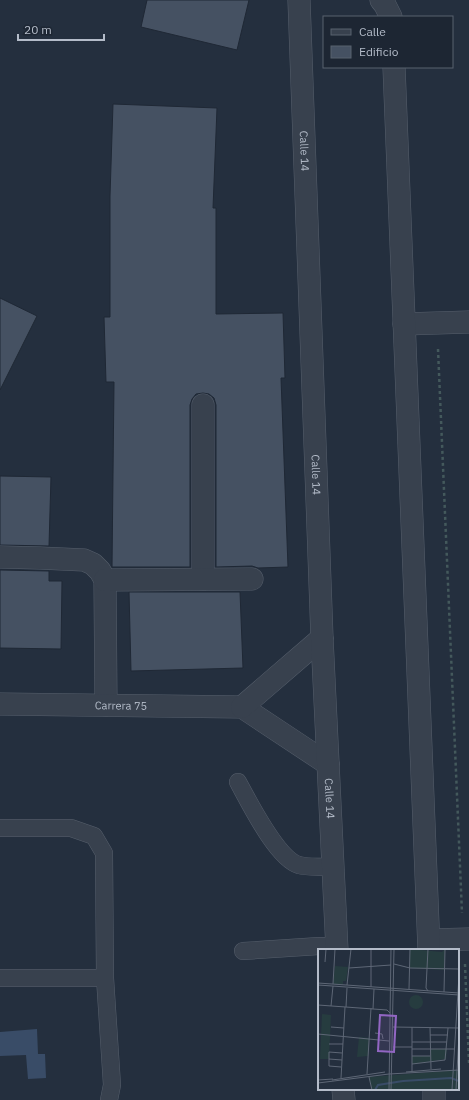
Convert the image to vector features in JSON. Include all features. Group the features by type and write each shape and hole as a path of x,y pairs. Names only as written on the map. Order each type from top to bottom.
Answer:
{"street":[{"name":"Calle 14","path":"299,0 322,638 337,948"},
{"path":"300,27 303,16 312,0"},
{"path":"381,0 390,16"},
{"path":"391,0 391,16"},
{"path":"394,68 429,945 466,939"},
{"path":"404,324 469,322"},
{"path":"203,405 203,579"},
{"path":"0,557 84,560 93,564 100,570 105,580 106,705"},
{"path":"105,580 252,579"},
{"path":"322,638 242,707 328,764"},
{"name":"Carrera 75","path":"0,704 242,707"},
{"path":"343,1090 344,1100"}],"lane":[{"path":"238,782 260,822 284,856 298,865 333,867"},
{"path":"0,828 71,828 94,836 104,853 105,978 112,1085 109,1100"},
{"path":"243,951 320,946 337,948"},
{"path":"0,978 105,978"}],"path":[{"path":"436,323 466,939 469,1064"}],"water":[{"path":"37,1029 38,1054 45,1054 46,1078 28,1079 26,1055 0,1056 0,1032"}],"building":[{"path":"147,0 249,0 237,50 141,27"},
{"path":"113,104 217,108 213,208 216,208 216,314 283,313 285,378 281,378 288,567 216,567 216,405 214,398 209,394 203,393 196,394 190,405 190,567 112,567 114,382 106,382 104,317 110,317 110,196"},
{"path":"0,298 37,316 0,390"},
{"path":"0,476 51,477 49,546 0,545"},
{"path":"0,570 49,571 49,581 62,581 61,649 0,648"},
{"path":"129,592 240,592 243,668 131,671"}]}
